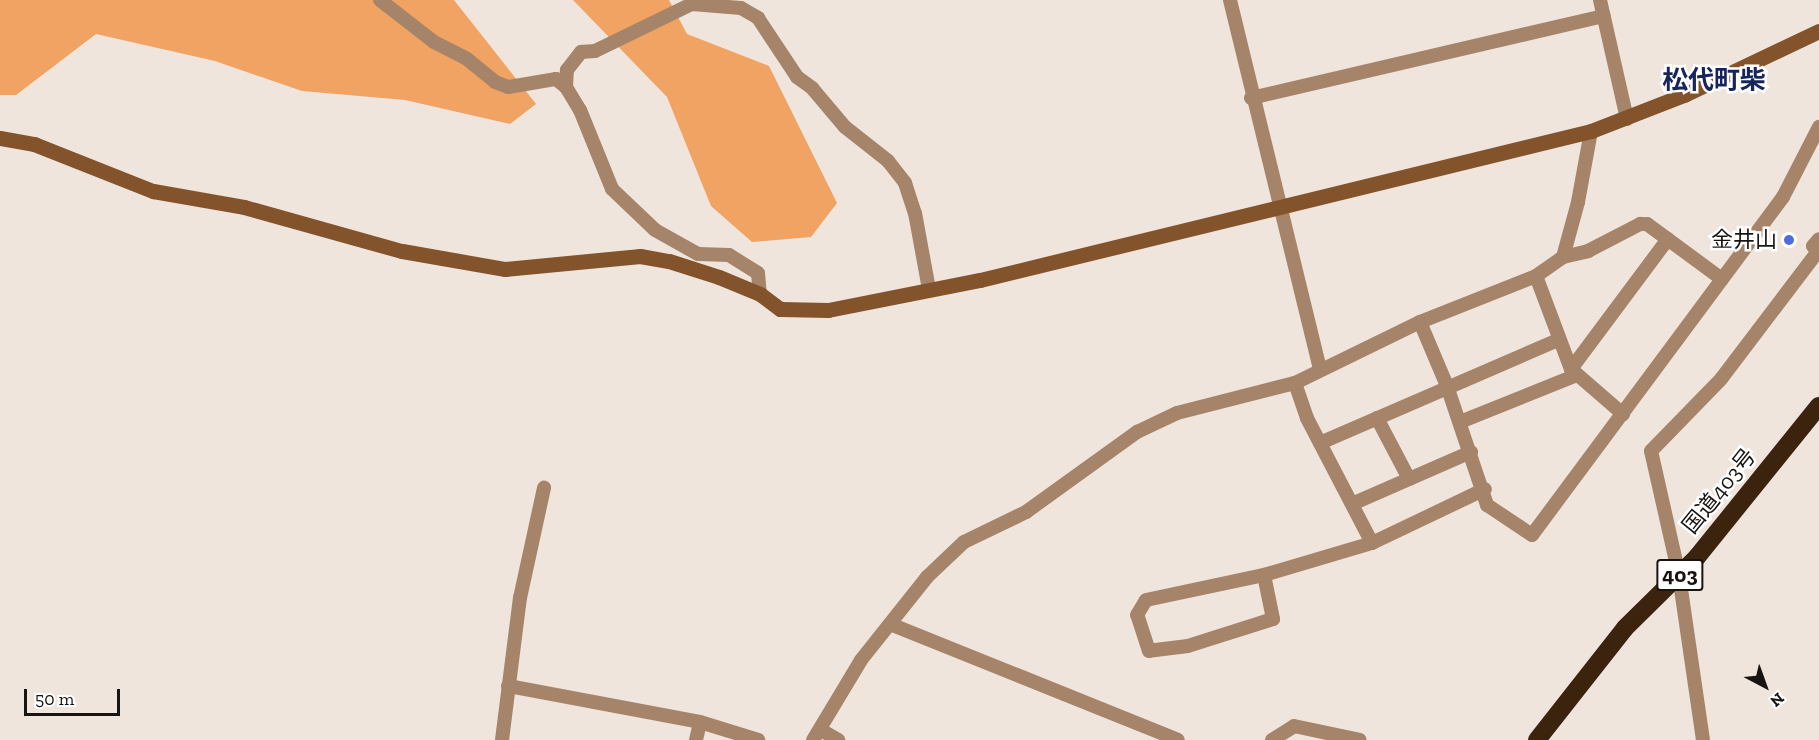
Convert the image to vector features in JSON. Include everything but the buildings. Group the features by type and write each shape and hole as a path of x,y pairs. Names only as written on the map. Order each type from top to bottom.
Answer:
{"highway":[{"name":"国道403号","path":"1537,740 1625,628 1679,575 1819,406"}],"street":[{"path":"380,0 434,42 467,59 495,82 508,87 556,79 566,87 580,110 612,189 655,230 698,254 729,255 758,273 760,294"},
{"path":"1230,0 1251,98 1320,368"},
{"path":"1600,0 1627,119"},
{"path":"566,87 567,70 581,52 595,51 692,4 741,8 758,18 797,77 812,88 845,127 888,161 905,183 915,213 929,289"},
{"path":"1251,98 1604,16"},
{"path":"0,138 34,144 153,191 244,207 402,251 504,269 640,256 669,261 760,294 780,309 828,310 980,280 1591,131 1627,119 1819,31"},
{"path":"1420,322 1447,386 1485,489 1487,505 1532,535 1783,197 1819,127"},
{"path":"1563,257 1578,202 1591,131"},
{"path":"838,740 817,735 861,660 927,577 964,542 1026,512 1137,432 1177,412 1295,383 1320,368 1420,322 1536,276 1563,257 1588,251 1640,224 1647,224 1722,279"},
{"path":"1460,422 1574,372 1668,239"},
{"path":"1703,740 1679,575 1651,451 1721,379 1819,250 1813,246 1819,239"},
{"path":"1536,276 1558,340 1574,372 1623,414"},
{"path":"1320,443 1447,386 1558,340"},
{"path":"1295,383 1320,443 1372,543"},
{"path":"1377,418 1409,479"},
{"path":"1352,504 1471,452"},
{"path":"502,740 520,598 544,488"},
{"path":"1264,575 1273,619 1188,646 1149,651 1137,615 1146,600 1264,575 1372,543 1485,489"},
{"path":"890,624 1178,740"},
{"path":"508,686 700,722 758,740"},
{"path":"696,740 700,722"},
{"path":"1272,740 1294,726 1360,740"}],"shaded area":[{"path":"0,0 454,0 536,104 510,124 405,100 302,91 215,61 96,34 16,95 0,95"},
{"path":"573,0 669,0 687,34 769,66 837,203 811,237 752,242 711,206 667,97"}],"place":[{"name":"金井山","path":"1789,240"}],"district":[{"name":"松代町柴","path":"1714,81"}]}
